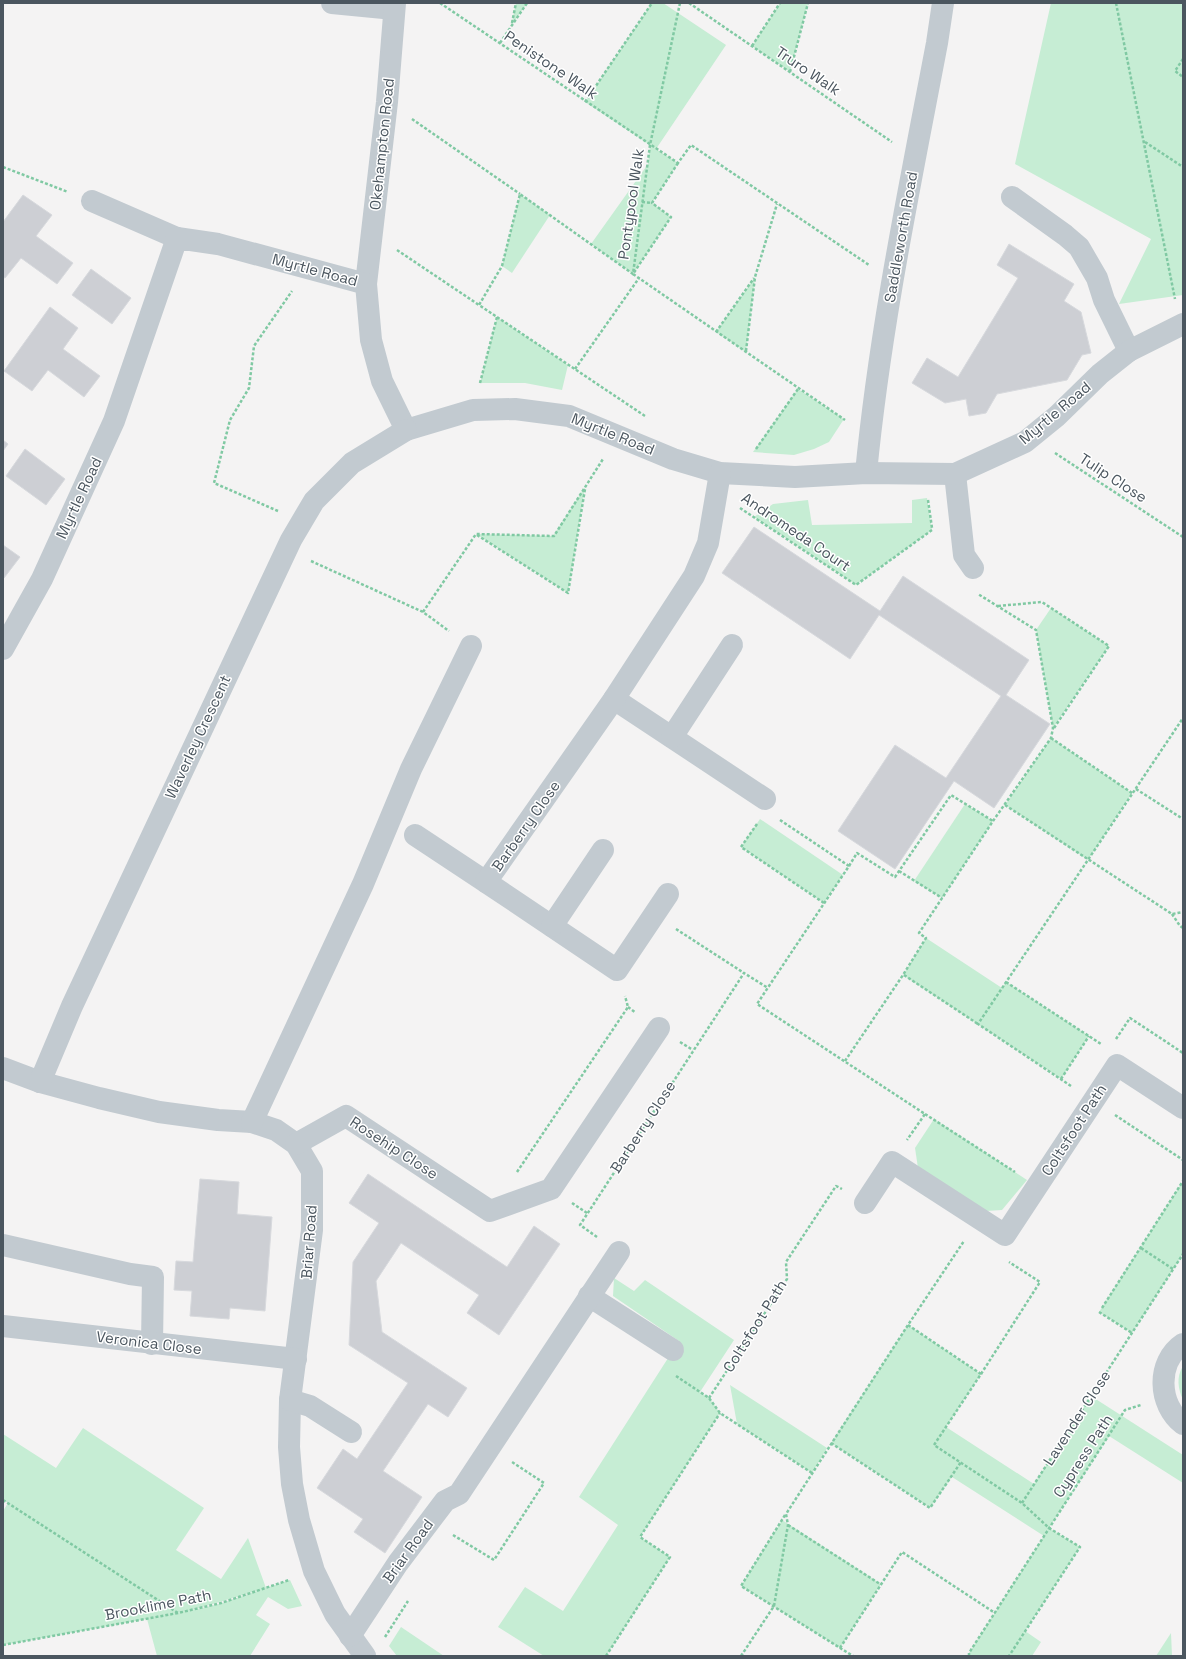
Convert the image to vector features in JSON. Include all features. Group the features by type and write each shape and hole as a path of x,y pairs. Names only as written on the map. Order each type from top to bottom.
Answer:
{"street":[{"path":"332,3 394,6"},
{"name":"Saddleworth Road","path":"866,472 881,348 943,3"},
{"name":"Okehampton Road","path":"366,284 387,102 394,6"},
{"path":"1012,197 1065,235 1079,247 1090,263 1104,300 1129,351"},
{"path":"92,201 177,238"},
{"name":"Myrtle Road","path":"3,648 42,579 114,421 177,238 218,244 366,284 372,346 382,381 406,430 473,410 515,409 569,416 673,459 718,483 866,472 955,474 1025,442 1057,416 1100,374 1129,351 1182,325"},
{"name":"Waverley Crescent","path":"40,1082 72,1006 286,550 302,521 314,501 352,463 406,430"},
{"path":"955,474 964,555 973,568"},
{"name":"Barberry Close","path":"617,970 486,882 614,699 694,576 708,543 718,483"},
{"path":"672,737 732,645"},
{"path":"252,1122 363,884 411,769 471,646"},
{"path":"614,699 672,737 765,805"},
{"path":"415,835 486,882"},
{"path":"552,926 603,850"},
{"path":"617,970 668,894"},
{"path":"490,1211 551,1189 659,1028"},
{"name":"Coltsfoot Path","path":"892,1162 1005,1235 1117,1065 1183,1108"},
{"name":"Briar Road","path":"3,1068 40,1082 159,1112 218,1120 252,1122 276,1130 296,1144 312,1171 312,1223 306,1286 290,1400 289,1447 292,1484 314,1571 335,1614 350,1636 373,1650"},
{"name":"Rosehip Close","path":"296,1144 346,1116 490,1211"},
{"path":"865,1203 892,1162"},
{"path":"3,1245 130,1274 153,1277 152,1344"},
{"name":"Briar Road","path":"350,1636 398,1563 445,1502 459,1494 618,1252"},
{"path":"589,1296 673,1350"},
{"name":"Veronica Close","path":"3,1326 152,1344 296,1359"},
{"path":"1183,1344 1177,1348 1167,1363 1163,1379 1164,1397 1176,1419 1183,1424"},
{"path":"290,1400 310,1406 351,1432"}],"path":[{"name":"Penistone Walk","path":"440,3 585,102 678,163"},
{"path":"511,26 516,3"},
{"path":"500,43 526,3"},
{"path":"585,102 652,3"},
{"name":"Pontypool Walk","path":"387,102 633,274 650,145 680,3"},
{"name":"Truro Walk","path":"689,3 915,158"},
{"path":"752,46 780,3"},
{"path":"790,72 808,3"},
{"path":"1116,3 1182,325"},
{"path":"1183,59 1175,71 1183,77"},
{"path":"1145,142 1183,167"},
{"path":"652,203 691,145 893,281"},
{"path":"3,166 92,201"},
{"path":"479,305 502,266 520,194"},
{"path":"642,202 652,203 671,217 633,274 870,438"},
{"path":"746,352 755,277 777,204"},
{"path":"372,233 647,418"},
{"path":"302,521 214,483 230,420 249,388 254,346 308,268"},
{"path":"716,332 755,277"},
{"path":"575,369 639,278"},
{"path":"473,410 497,317"},
{"path":"753,452 798,389"},
{"path":"476,534 554,536 618,436"},
{"name":"Tulip Close","path":"1031,437 1183,537"},
{"name":"Andromeda Court","path":"718,483 856,585 932,530 933,536"},
{"path":"476,534 568,593 585,487"},
{"path":"422,612 476,534"},
{"path":"286,550 422,612 471,646"},
{"path":"845,1061 904,975 926,938 919,933 993,821 1051,738 1053,728 1036,630 978,594"},
{"path":"997,606 1042,602 1109,646 1053,728"},
{"path":"978,1024 1183,718"},
{"path":"1051,738 1132,793"},
{"path":"1136,789 1183,819"},
{"path":"993,821 951,795 895,877 857,853 757,1004 1037,1186"},
{"path":"824,903 740,847 765,805 849,866"},
{"path":"1005,805 1172,914 1183,928"},
{"path":"899,871 942,898"},
{"path":"1172,914 1183,912"},
{"path":"654,915 768,988"},
{"path":"490,1211 628,1007 617,970"},
{"name":"Barberry Close","path":"618,1252 580,1226 744,973"},
{"path":"904,975 1183,1160"},
{"path":"1006,982 1102,1045"},
{"path":"1113,1043 1130,1018 1183,1053"},
{"path":"1061,1079 1089,1036"},
{"path":"892,1162 925,1114"},
{"path":"1102,1308 1183,1181"},
{"name":"Coltsfoot Path","path":"709,1398 787,1279 786,1262 836,1186 865,1203"},
{"path":"853,1656 741,1586 812,1472 979,1218"},
{"path":"1141,1248 1173,1269"},
{"name":"Lavender Close","path":"1022,1503 1183,1254"},
{"path":"1009,1656 1080,1547 1049,1528 1022,1503 934,1445 1040,1282"},
{"path":"1099,1312 1132,1333"},
{"path":"908,1325 981,1374"},
{"path":"673,1350 662,1368 709,1398 720,1413 812,1472"},
{"name":"Cypress Path","path":"968,1655 1125,1410 1164,1397"},
{"path":"606,1656 670,1557 640,1537 720,1413"},
{"path":"831,1443 930,1508 961,1462"},
{"path":"447,1540 451,1533 494,1560 544,1483 511,1462"},
{"path":"3,1500 178,1613"},
{"path":"741,1656 774,1606 788,1525 786,1514"},
{"path":"788,1525 881,1584"},
{"path":"840,1648 902,1552 995,1613"},
{"name":"Brooklime Path","path":"3,1645 178,1613 221,1603 314,1571"},
{"path":"373,1650 410,1598"}],"green space":[{"path":"516,3 527,3 511,26"},
{"path":"652,3 663,3 726,45 656,149 678,163 652,203 671,217 633,274 591,244 648,164 650,145 585,102"},
{"path":"780,3 808,3 790,72 752,46"},
{"path":"1051,3 1183,3 1183,295 1119,304 1151,239 1015,164"},
{"path":"520,194 550,215 512,273 502,266"},
{"path":"755,277 746,352 716,332"},
{"path":"497,317 568,365 562,390 525,383 480,383"},
{"path":"798,389 844,419 829,442 814,449 794,455 753,452"},
{"path":"585,487 568,593 476,534 553,536"},
{"path":"927,498 932,530 856,585 754,517 773,504 808,500 812,525 912,523 912,500"},
{"path":"1051,608 1109,646 1053,728 1036,630"},
{"path":"1051,738 1132,793 1088,860 1005,805"},
{"path":"965,804 993,821 942,898 914,881"},
{"path":"760,819 843,875 824,903 741,847"},
{"path":"926,938 1002,988 1006,982 1089,1036 1061,1079 903,975"},
{"path":"934,1119 1027,1180 1002,1210 986,1211 918,1168 915,1148"},
{"path":"1183,1181 1183,1254 1132,1333 1099,1312"},
{"path":"614,1278 634,1291 645,1280 734,1340 700,1392 709,1398 720,1413 640,1537 670,1557 606,1656 544,1656 498,1627 525,1587 563,1611 618,1525 579,1497 679,1341 613,1296"},
{"path":"908,1325 981,1374 946,1427 1034,1484 1091,1396 1183,1455 1183,1483 1109,1436 1049,1528 1080,1547 1025,1631 1041,1642 1032,1656 967,1656 1044,1536 952,1477 930,1508 831,1443"},
{"path":"1183,1366 1183,1400 1178,1383 1179,1374"},
{"path":"730,1385 827,1448 812,1473 737,1424"},
{"path":"83,1428 204,1508 176,1550 221,1579 248,1538 266,1588 290,1580 302,1606 288,1609 268,1597 256,1615 270,1624 250,1656 157,1656 147,1619 3,1645 3,1511 8,1503 3,1500 3,1434 56,1468","holes":["257,1591 219,1604 189,1611"]},
{"path":"782,1520 881,1584 840,1648 741,1586"},
{"path":"401,1627 444,1656 397,1656 389,1646"},
{"path":"1171,1633 1172,1656 1156,1656"}],"building":[{"path":"23,195 52,215 36,236 73,263 57,284 21,258 5,278 3,277 3,222"},
{"path":"1009,244 1074,284 1064,301 1081,312 1091,353 1082,355 1067,380 997,394 986,413 969,416 966,399 945,403 912,383 927,358 958,377 1018,278 997,265"},
{"path":"91,269 131,298 112,324 72,295"},
{"path":"50,307 78,328 63,349 100,376 84,397 48,370 32,391 4,371"},
{"path":"3,440 8,444 3,451"},
{"path":"25,449 65,479 46,505 6,476"},
{"path":"754,527 880,611 903,576 1029,660 1006,695 1050,724 994,808 954,781 895,869 838,831 895,745 946,778 1001,696 879,615 850,659 722,573"},
{"path":"3,545 20,557 4,578 3,578"},
{"path":"368,1174 507,1267 534,1226 560,1244 499,1335 467,1313 479,1295 401,1243 376,1281 382,1332 467,1388 448,1417 428,1404 383,1471 422,1497 385,1553 354,1532 363,1519 317,1488 343,1449 357,1459 408,1383 349,1345 353,1262 379,1223 349,1203"},
{"path":"200,1179 239,1182 237,1214 272,1217 265,1311 230,1308 229,1319 190,1316 192,1291 174,1290 176,1261 193,1262"}]}
